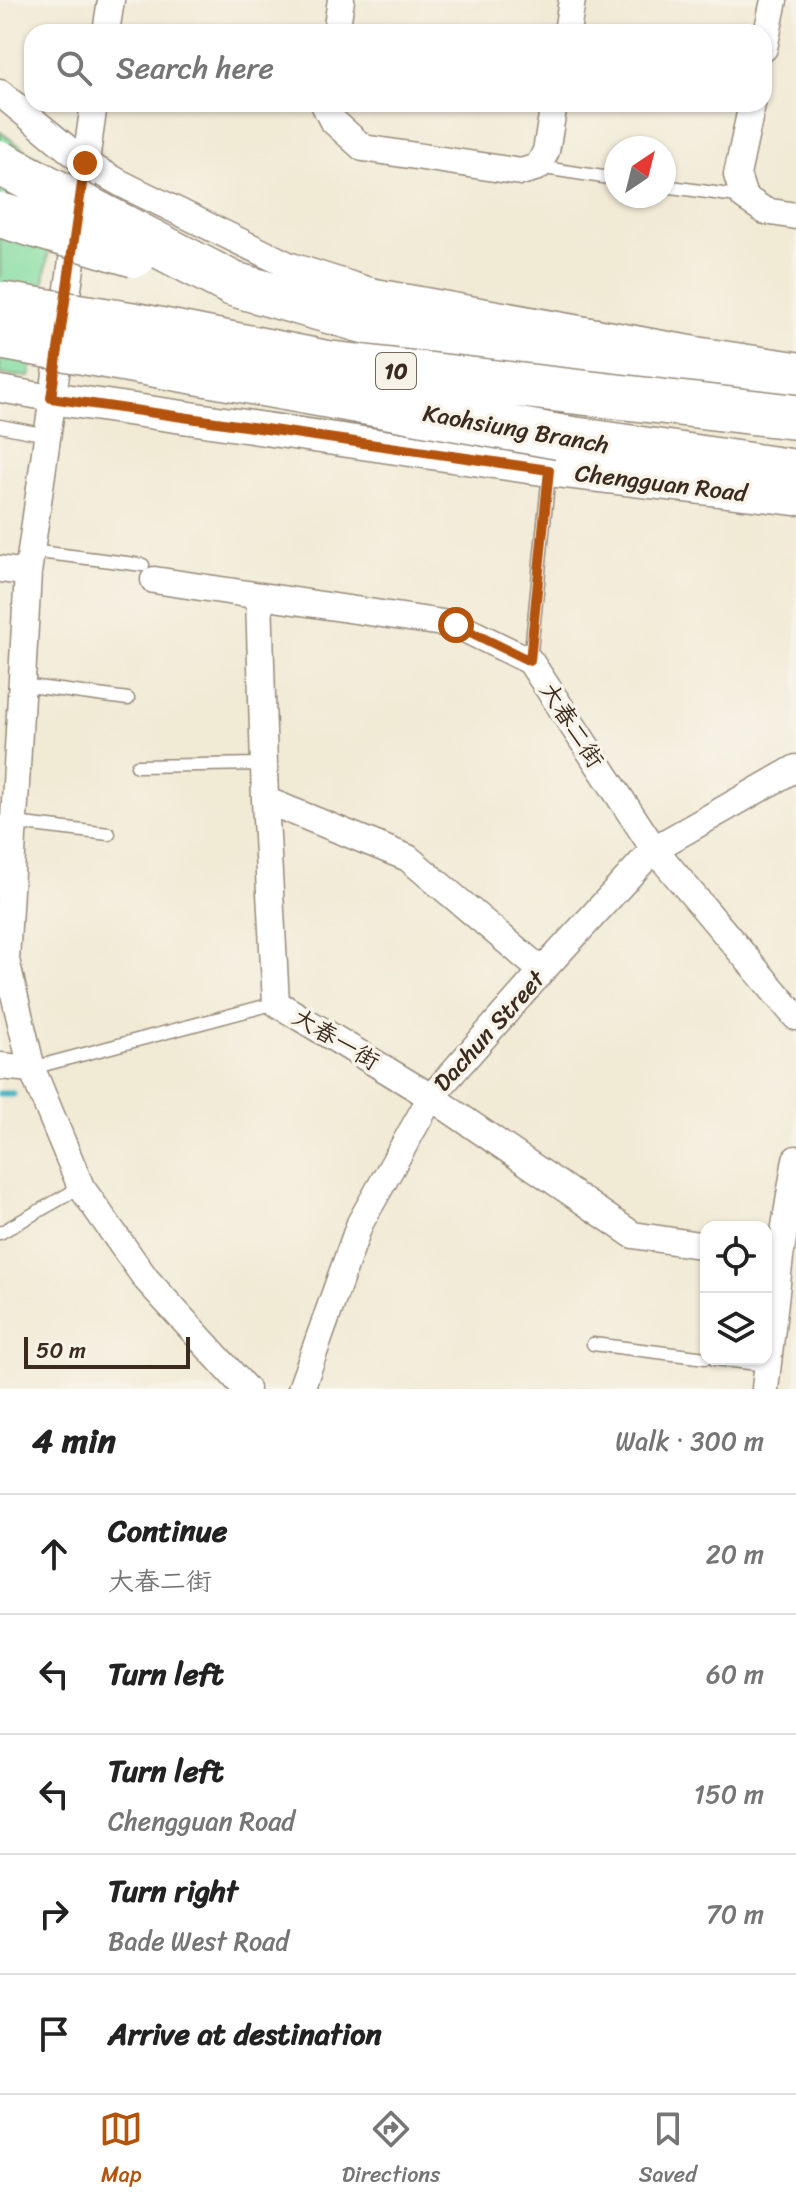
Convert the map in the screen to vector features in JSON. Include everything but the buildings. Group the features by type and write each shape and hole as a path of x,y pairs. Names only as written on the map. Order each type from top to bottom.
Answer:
{"highway":[{"path":"0,163 233,284"},
{"path":"0,215 371,323 796,392"},
{"name":"Kaohsiung Branch","path":"0,304 136,325 327,363 796,417"},
{"name":"Kaohsiung Branch","path":"0,337 554,454 796,472"},
{"path":"0,366 88,383 371,422 554,454"}],"street":[{"path":"107,24 111,0"},
{"path":"337,24 341,0"},
{"path":"568,24 572,0"},
{"path":"769,24 774,0"},
{"path":"4,97 85,163 288,265 370,291 796,365"},
{"path":"93,112 29,562 22,685 7,822 6,960 32,1069 81,1187 146,1279 246,1389"},
{"path":"328,112 332,120 363,148 521,172 538,167 546,151 553,112"},
{"path":"750,112 737,175 744,197 765,211 796,216"},
{"path":"0,389 51,398"},
{"name":"Chengguan Road","path":"51,398 554,454 796,499"},
{"path":"0,569 29,562"},
{"name":"大春二街","path":"148,573 259,596 456,625 530,661 654,849 796,1017"},
{"name":"大春一街","path":"259,596 265,800 276,1003 431,1097 633,1235 700,1245"},
{"name":"Dachun Street","path":"301,1389 360,1223 431,1097 654,849 796,768"},
{"path":"265,800 408,858 542,971"},
{"path":"0,1066 32,1069"},
{"path":"766,1377 796,1159"}],"lane":[{"path":"538,167 604,177"},
{"path":"676,188 744,197"},
{"path":"0,426 47,435"},
{"path":"530,661 554,454"},
{"path":"29,562 148,573"},
{"path":"22,685 128,699"},
{"path":"137,766 264,764"},
{"path":"7,822 109,834"},
{"path":"32,1069 276,1003"},
{"path":"0,1233 81,1187"},
{"path":"593,1344 700,1357"},
{"path":"731,1365 766,1377"}],"green space":[{"path":"0,132 60,173 30,377 0,374"}],"waterway":[{"path":"0,1094 13,1094"}],"route":[{"path":"85,163 51,398 549,470 530,661 456,625"}]}
